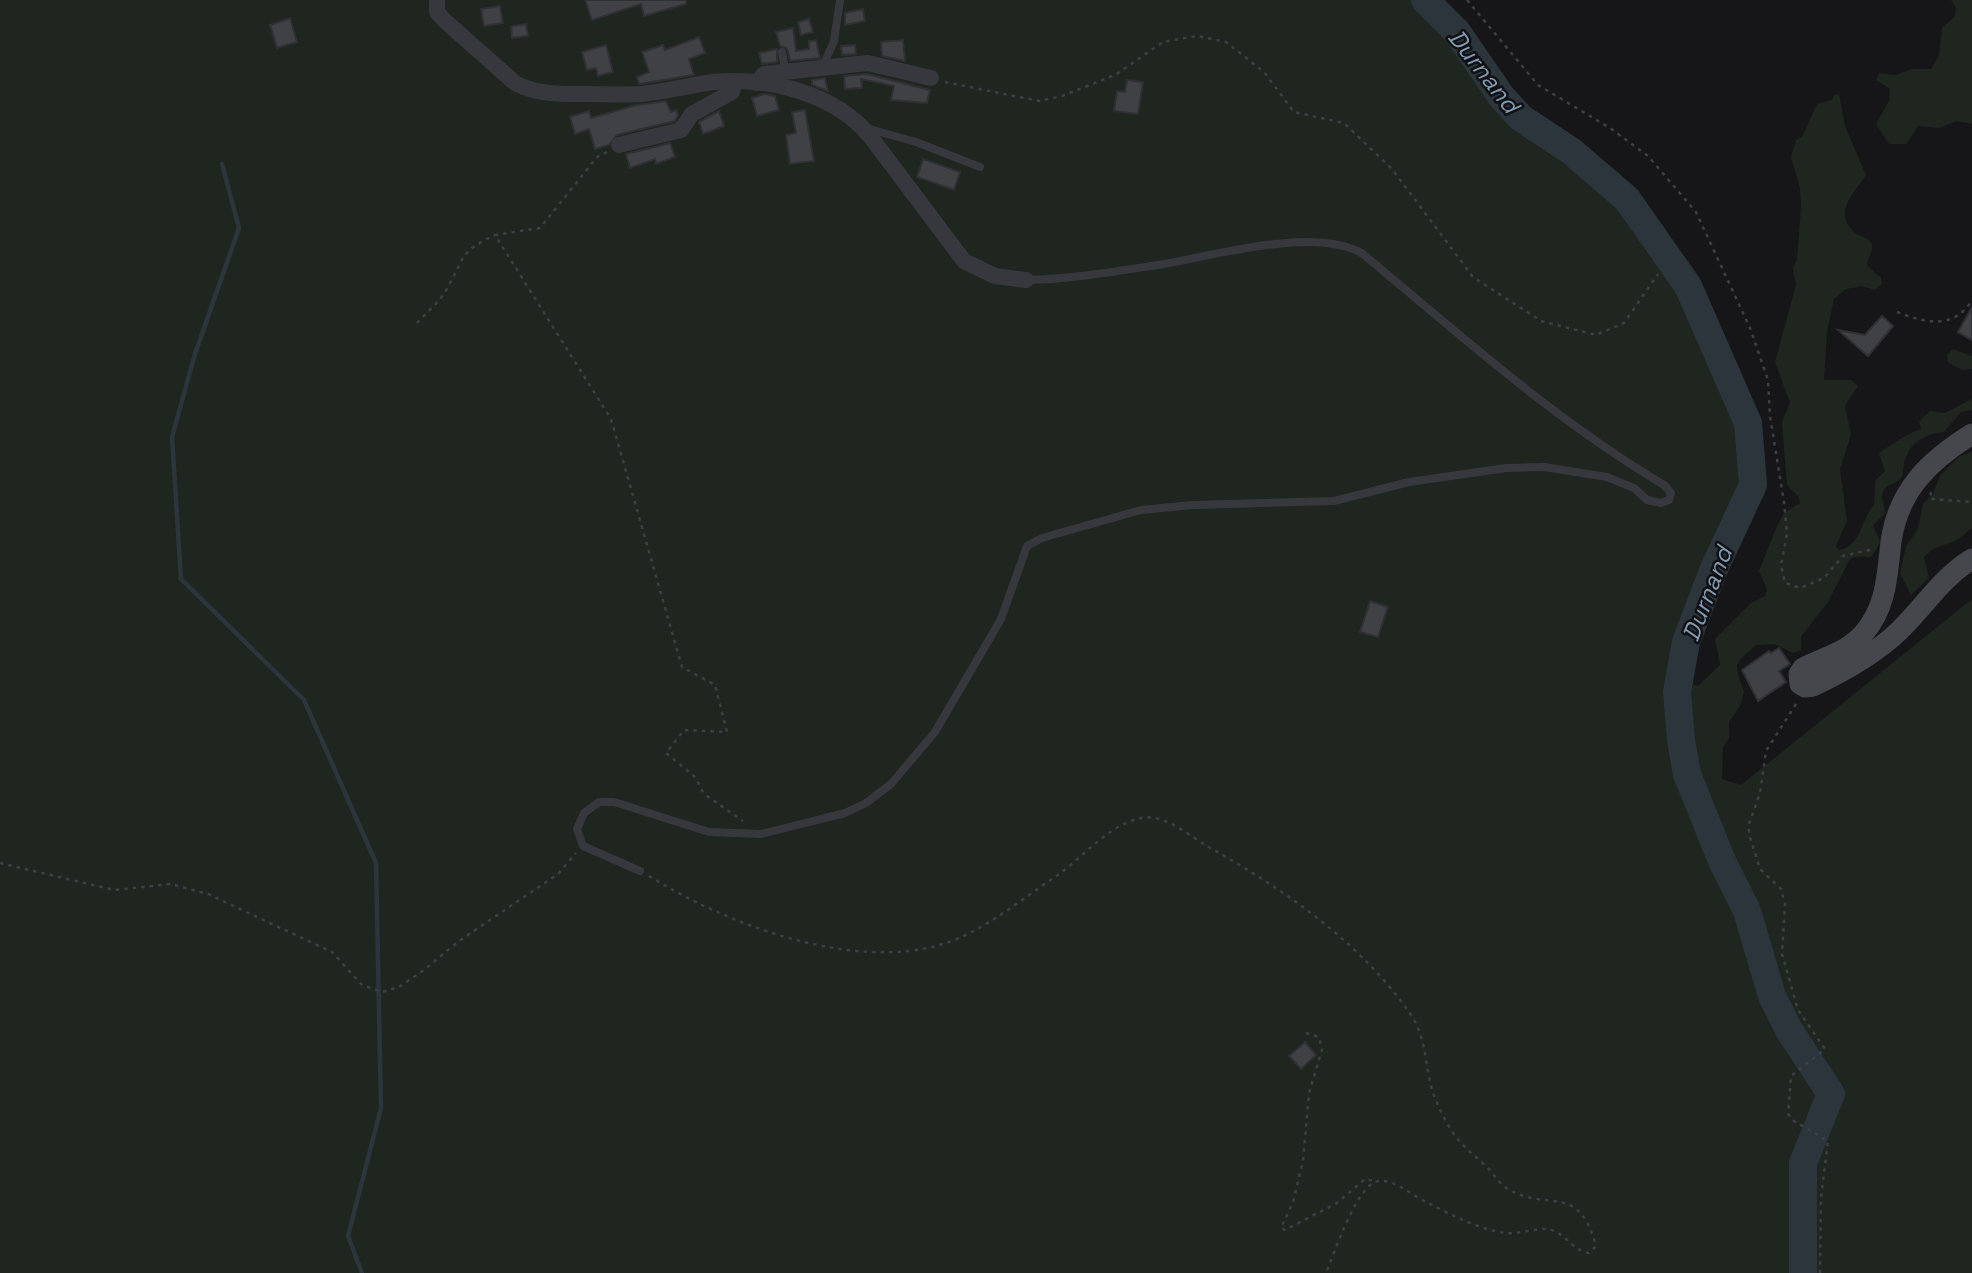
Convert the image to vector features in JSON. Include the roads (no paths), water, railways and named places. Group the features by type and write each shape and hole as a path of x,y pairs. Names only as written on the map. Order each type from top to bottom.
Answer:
{"street":[{"path":"437,0 438,12 444,20 515,83 527,88 570,94 641,94 735,81 791,89 824,100 846,112 866,132 964,261 995,276 1026,280"},
{"path":"757,83 764,74 785,70 868,63 931,78"},
{"path":"619,145 681,130 692,114 732,92 735,81"},
{"path":"1972,434 1936,458 1911,486 1898,514 1886,589 1870,625 1848,646 1803,668 1799,678 1802,686 1810,687 1821,682 1882,646 1911,618 1942,581 1972,559"}],"lane":[{"path":"823,66 832,49 840,0"},
{"path":"782,51 785,70"},
{"path":"866,132 873,130 916,142 980,167"},
{"path":"640,871 583,846 577,829 584,813 599,802 614,802 699,830 761,834 845,813 891,784 935,732 1002,619 1027,546 1042,538 1141,510 1193,505 1334,501 1409,482 1506,468 1544,467 1607,477 1634,488 1647,500 1661,503 1670,500 1671,493 1664,485 1595,441 1457,336 1363,254 1351,247 1292,244 1096,274 1026,280"}],"waterway":[{"name":"Durnand","path":"1425,0 1457,32 1501,96 1521,118 1571,151 1627,199 1688,286 1748,423 1753,485 1713,571 1686,642 1677,692 1687,774 1722,861 1747,911 1772,996 1789,1030 1831,1094 1803,1163 1803,1273"},
{"path":"222,164 239,228 195,354 172,437 181,579 304,700 376,863 381,1108 348,1236 362,1273"}]}
